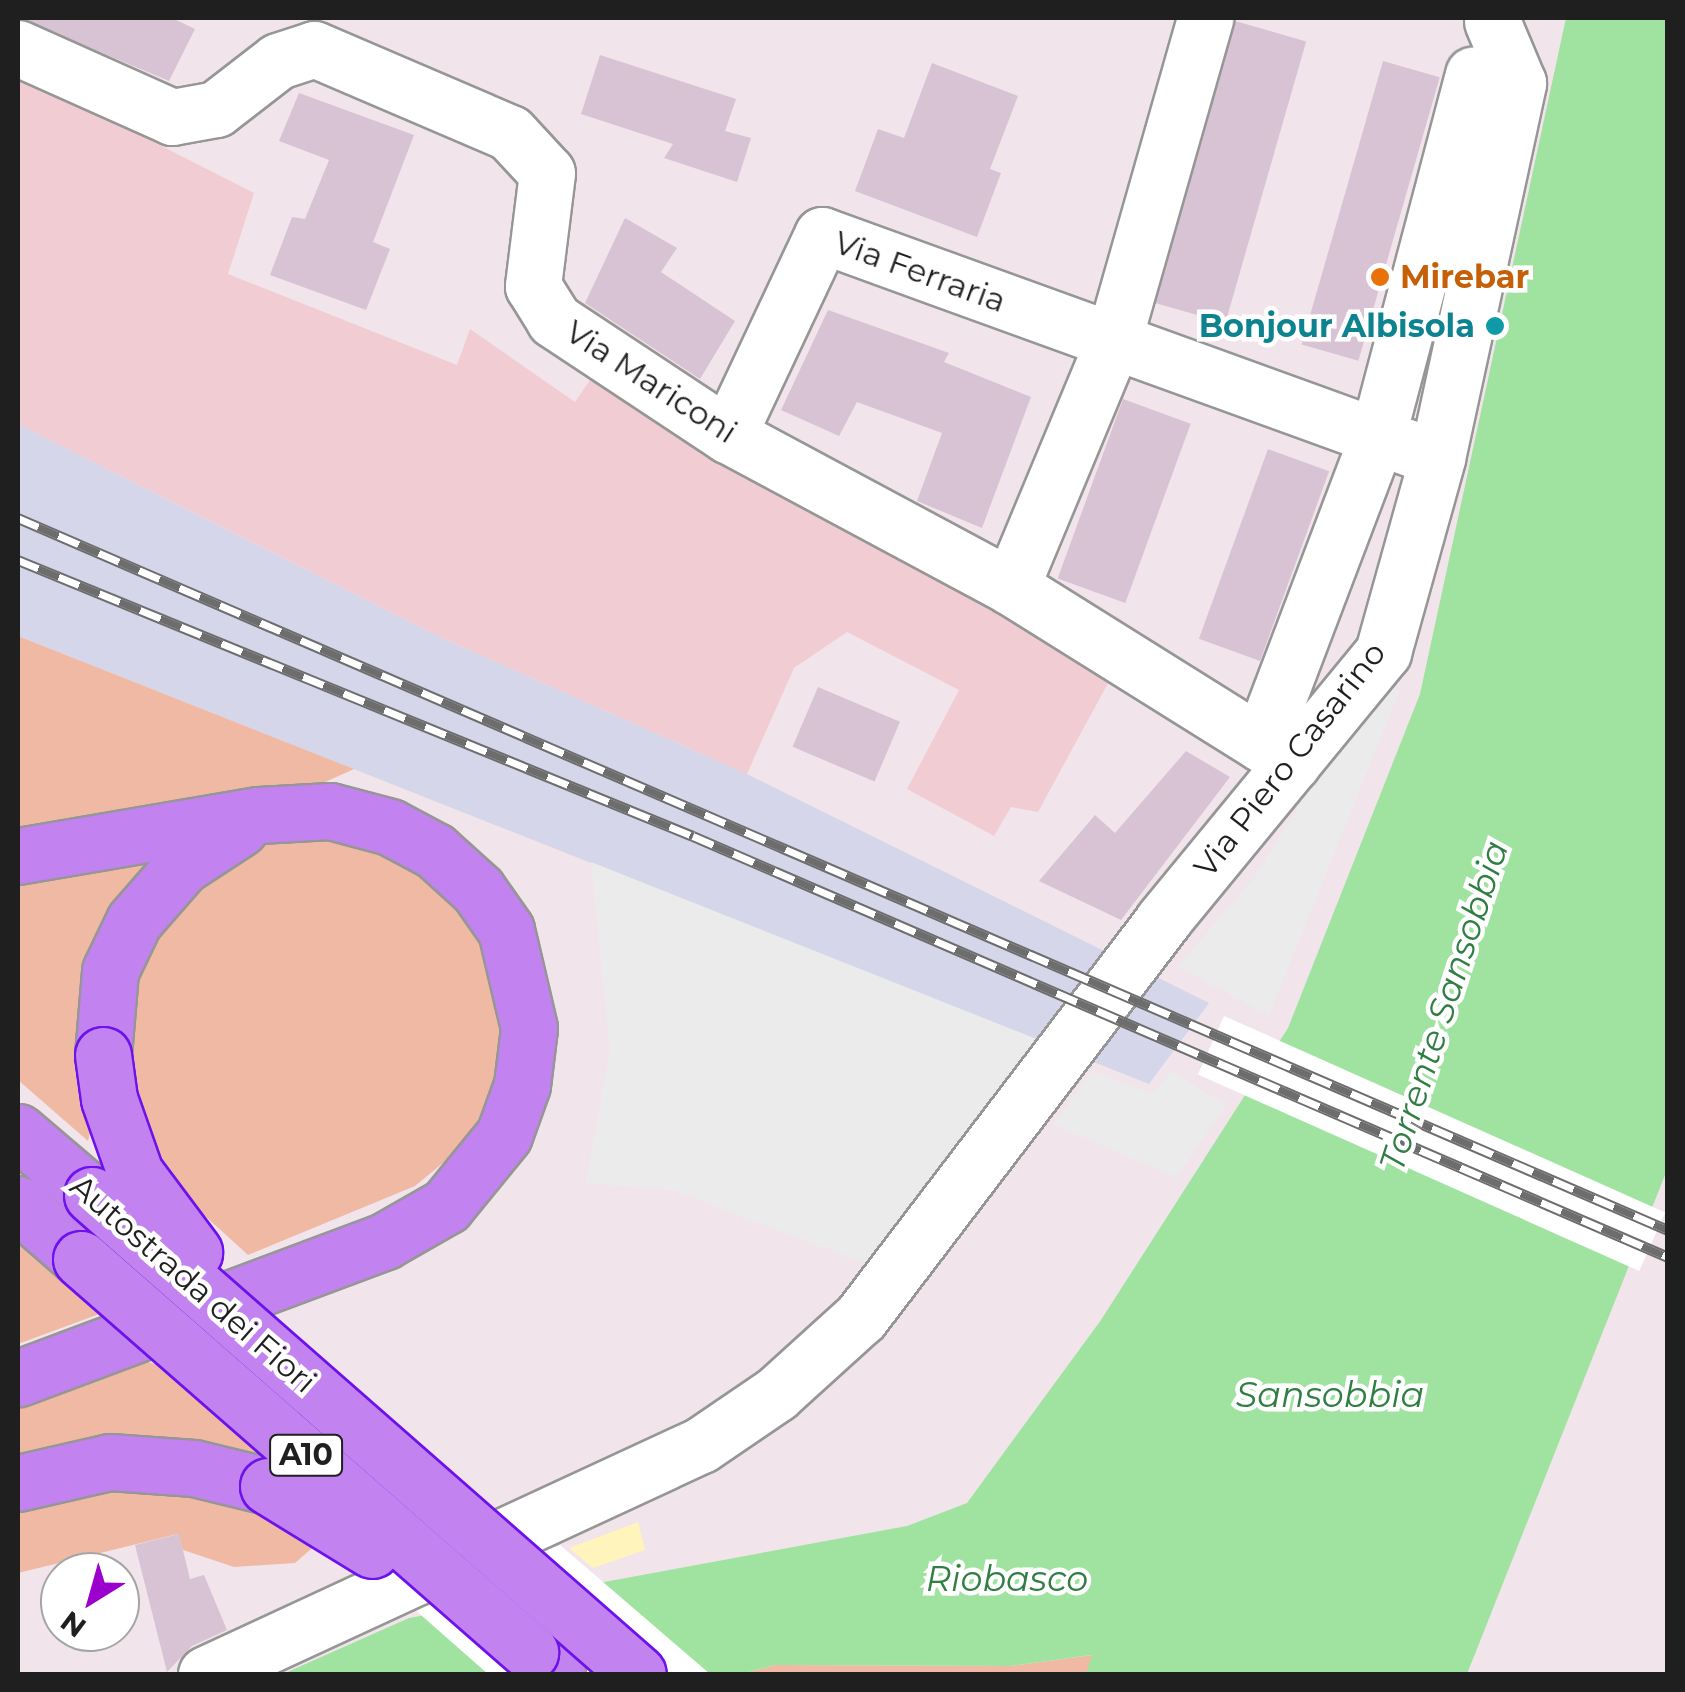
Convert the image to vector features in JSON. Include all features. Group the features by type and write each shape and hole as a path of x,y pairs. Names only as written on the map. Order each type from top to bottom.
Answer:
{"highway":[{"path":"18,856 259,815 330,811 390,827 435,850 478,890 506,930 529,1028 522,1084 504,1135 446,1206 385,1241 18,1378"},
{"path":"259,815 182,866 134,921 110,971 103,1055 120,1136 155,1206 318,1394"},
{"name":"Autostrada dei Fiori","path":"18,1132 638,1674"},
{"name":"Autostrada dei Fiori","path":"18,1204 544,1663"},
{"path":"18,1483 110,1462 194,1468 268,1486 544,1663"}],"street":[{"path":"1011,588 1113,342 1205,18"},
{"name":"Via Piero Casarino","path":"206,1674 702,1444 776,1394 861,1317 1130,964 1277,753 1383,652 1437,458 1518,83 1491,18"},
{"name":"Via Mariconi","path":"18,48 172,117 216,109 280,39 510,134 548,173 534,286 554,320 728,434 1011,588 1277,753"},
{"name":"Via Piero Casarino","path":"1277,753 1377,438 1473,74"},
{"name":"Via Ferraria","path":"728,434 822,236 1437,458"}],"shaded area":[{"path":"18,73 254,193 228,274 457,365 470,329 575,402 595,373 1113,674 1038,812 1011,807 994,836 907,789 959,690 847,632 794,668 747,774 438,636 18,424"},
{"path":"18,424 438,636 747,774 1209,1003 1149,1084 18,636"},
{"path":"18,636 354,769 323,783 18,840"},
{"path":"1377,682 1400,690 1269,1015 1177,967 1254,878"},
{"path":"311,832 379,841 476,909 507,1030 487,1107 455,1153 415,1186 248,1255 193,1205 146,1136 127,1080 139,960 163,913 251,845"},
{"path":"146,852 158,861 88,1141 18,1080 18,877"},
{"path":"591,862 1044,1042 870,1265 673,1190 586,1183 610,1049"},
{"path":"1092,1071 1152,1094 1172,1072 1226,1105 1177,1177 1053,1124"},
{"path":"18,1239 102,1313 18,1344"},
{"path":"143,1361 164,1366 264,1451 257,1461 18,1464 18,1403"},
{"path":"102,1481 177,1483 326,1536 295,1563 234,1567 183,1550 178,1534 104,1552 40,1552 40,1568 18,1573 18,1501"},
{"path":"638,1522 645,1550 593,1568 569,1548"},
{"path":"1093,1655 1086,1674 742,1674 775,1665 1010,1666"}],"water":[{"name":"Sansobbia","path":"1566,18 1667,18 1667,1170 1467,1674 1086,1674 1092,1655 1010,1666 775,1665 742,1674 283,1674 409,1618 907,1526 967,1503 1101,1320 1288,1028 1420,694"}],"pier":[{"path":"1224,1016 1665,1212 1639,1271 1198,1074"},
{"path":"560,1545 710,1674 488,1674 405,1601"}],"building":[{"path":"19,18 172,18 195,29 169,81"},
{"path":"1235,21 1306,41 1225,323 1154,303"},
{"path":"600,55 736,99 725,131 751,138 737,182 664,158 673,144 581,114"},
{"path":"1383,61 1440,77 1358,361 1302,345"},
{"path":"932,63 1018,96 990,169 1001,173 977,237 855,191 878,129 904,138"},
{"path":"299,93 414,135 373,242 390,249 366,310 270,275 292,217 305,219 329,160 279,141"},
{"path":"625,218 677,248 661,272 735,321 700,379 585,303"},
{"path":"828,310 949,353 944,362 1031,397 982,528 917,501 942,433 857,402 839,436 781,410"},
{"path":"1123,399 1191,424 1125,603 1058,578"},
{"path":"1268,449 1329,471 1260,661 1199,639"},
{"path":"818,687 900,722 875,782 793,747"},
{"path":"1186,751 1230,777 1121,920 1039,881 1095,815 1115,833"},
{"path":"179,1534 190,1579 204,1575 227,1630 192,1646 167,1672 140,1552 135,1545"}],"railway":[{"path":"18,518 1668,1230"},
{"path":"18,560 693,836 1668,1257"}],"place":[{"name":"Mirebar","path":"1380,277"},
{"name":"Bonjour Albisola","path":"1495,326"}],"water label":[{"name":"Torrente Sansobbia","path":"1444,1006"},
{"name":"Riobasco","path":"1007,1579"}]}
